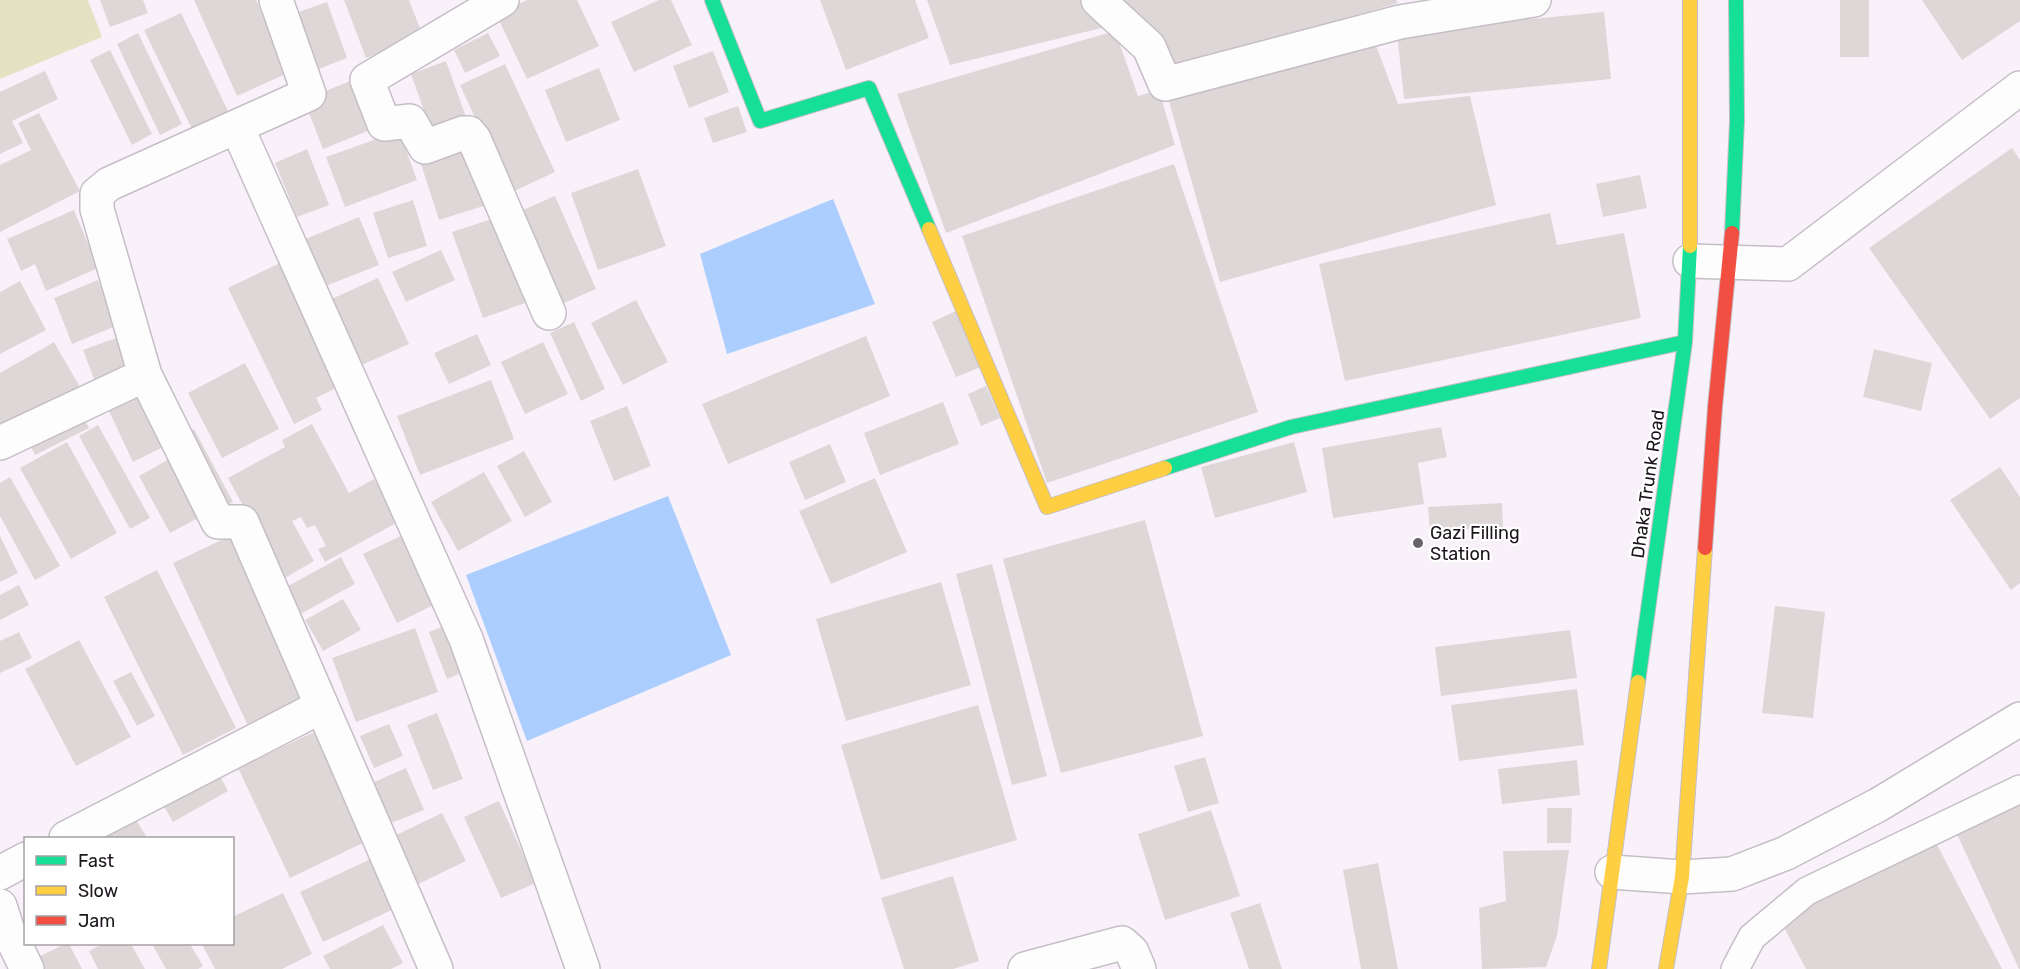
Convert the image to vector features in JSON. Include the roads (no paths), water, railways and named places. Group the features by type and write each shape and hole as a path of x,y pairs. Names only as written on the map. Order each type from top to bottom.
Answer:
{"main road":[{"path":"712,0 760,121 869,88 1047,507 1291,427 1685,342"},
{"name":"Dhaka Trunk Road","path":"1599,969 1685,342 1689,261 1690,0"},
{"path":"1666,969 1682,877 1715,407 1731,263 1737,121 1736,0"}],"street":[{"path":"276,0 309,94 109,184 98,194 97,209 145,375 218,522 242,522 436,969"},
{"path":"502,0 367,80 384,124 410,121 425,147 464,133 470,133 474,138 549,313"},
{"path":"1098,0 1149,47 1165,84 1400,22 1534,0"},
{"path":"1689,261 1788,264 2020,88"},
{"path":"237,127 466,639 583,969"},
{"path":"0,443 145,375"},
{"path":"68,837 322,706"},
{"path":"1612,872 1682,877 1732,874 1786,854 1878,805 2020,719"},
{"path":"0,873 24,861"},
{"path":"0,906 7,928 27,969"},
{"path":"1025,969 1122,943 1132,952 1139,969"}],"lane":[{"path":"1735,969 1752,937 1808,891 2020,789"}],"water":[{"path":"833,199 875,304 727,354 700,254"},
{"path":"668,496 731,655 527,741 466,575"}],"place":[{"name":"Gazi Filling Station","path":"1418,543"}]}
